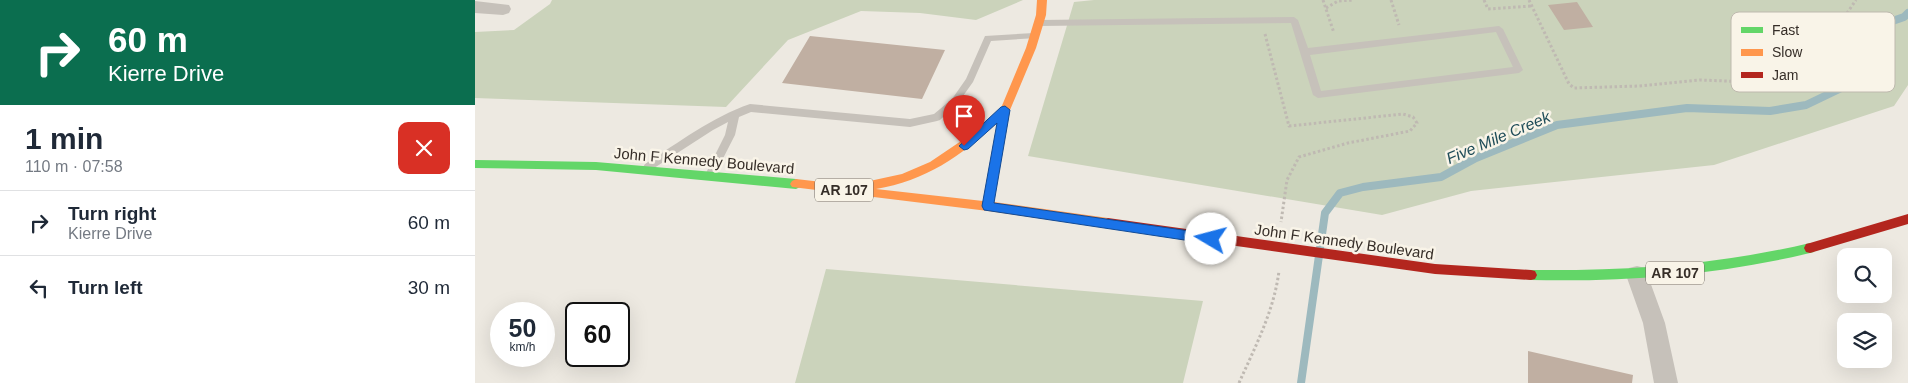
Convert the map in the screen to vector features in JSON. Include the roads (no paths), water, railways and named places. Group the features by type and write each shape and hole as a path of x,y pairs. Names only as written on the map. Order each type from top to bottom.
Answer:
{"main road":[{"path":"988,206 1005,110 1035,36 1042,0"},
{"path":"843,190 901,179 937,164 978,136 1005,110"},
{"name":"John F Kennedy Boulevard","path":"475,164 587,166 710,174 988,206 1211,239 1435,269 1571,277 1683,272 1791,254 1908,219"}],"street":[{"path":"475,8 503,9"},
{"path":"1637,275 1654,322 1667,383"}],"lane":[{"path":"1039,23 1293,20 1318,95 1519,70 1499,29 1305,52"},
{"path":"645,169 710,127 750,108 910,123 937,117 955,101 970,80 988,38 1035,36"},
{"path":"710,174 730,135 735,114"}],"waterway":[{"name":"Five Mile Creek","path":"1895,20 1904,17 1908,13"},
{"name":"Five Mile Creek","path":"1301,383 1325,213 1340,193 1363,187 1441,177 1476,158 1557,125 1687,108 1770,111 1806,105 1833,92"}]}
